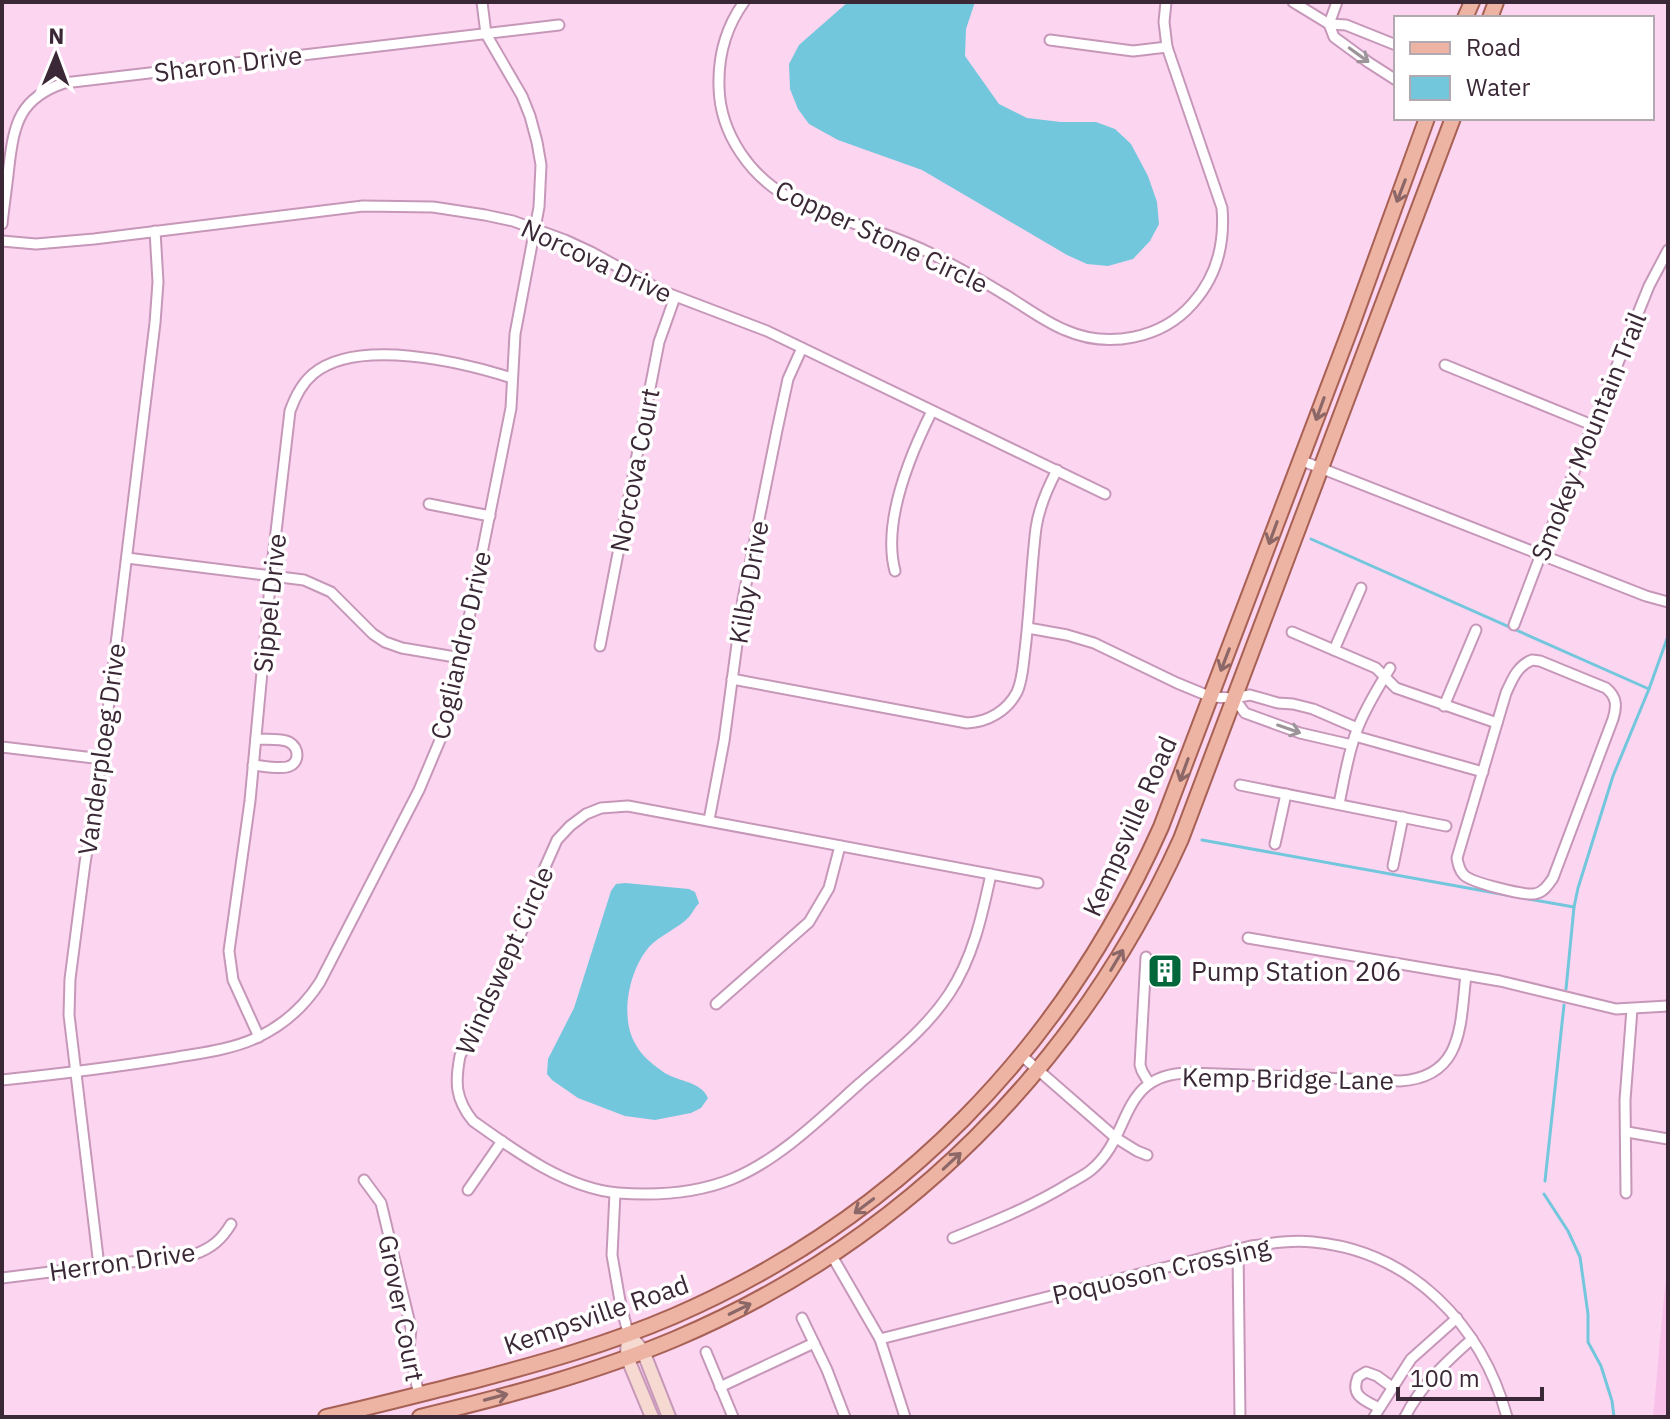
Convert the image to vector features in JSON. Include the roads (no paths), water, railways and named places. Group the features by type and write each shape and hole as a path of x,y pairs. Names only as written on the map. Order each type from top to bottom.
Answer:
{"main road":[{"name":"Kempsville Road","path":"326,1417 540,1362 673,1316 737,1286 799,1251 885,1190 938,1143 1022,1056 1077,982 1108,932 1166,816 1426,120"},
{"name":"Kempsville Road","path":"420,1417 572,1376 627,1357 739,1310 771,1293 875,1226 931,1181 983,1132 1064,1038 1094,996 1149,903 1188,822 1452,120"}],"street":[{"name":"Cogliandro Drive","path":"2,1080 229,1047 259,1037 292,1015 314,992 327,969 431,764 450,709 511,408 515,334 541,190 541,165 530,116 522,96 486,34 482,2"},
{"name":"Copper Stone Circle","path":"744,2 722,47 718,69 719,91 731,137 760,177 792,199 925,251 1060,327 1094,339 1114,340 1139,336 1170,323 1189,308 1217,266 1222,245 1222,208 1167,47 1164,22 1166,2"},
{"path":"1293,2 1329,24 1346,25 1394,44"},
{"path":"1337,2 1329,24 1334,37 1394,79"},
{"name":"Sharon Drive","path":"2,224 14,128 24,108 50,88 64,83 559,25"},
{"path":"1050,40 1133,51 1167,47"},
{"name":"Norcova Drive","path":"2,241 48,243 363,206 396,205 485,215 535,228 591,252 675,297 802,348 1105,494"},
{"name":"Vanderploeg Drive","path":"99,1266 68,1005 127,558 158,282 155,231"},
{"name":"Smokey Mountain Trail","path":"1514,625 1649,286 1668,250"},
{"name":"Norcova Court","path":"600,646 659,342 675,297"},
{"name":"Kilby Drive","path":"709,820 724,741 743,599 782,404 790,371 802,348"},
{"name":"Sippel Drive","path":"259,1037 233,980 229,951 256,739 290,411 310,376 328,364 347,359 394,356 436,358 512,378"},
{"path":"1445,365 1592,425"},
{"path":"895,571 891,556 892,530 901,486 932,411"},
{"path":"1300,460 1668,602"},
{"path":"732,679 967,723 995,715 1006,707 1021,681 1036,525 1057,470"},
{"path":"429,504 490,516"},
{"path":"127,558 304,580 331,592 385,642 461,658"},
{"path":"1334,650 1361,588"},
{"path":"1028,628 1094,643 1211,697 1250,695 1313,709 1354,736"},
{"path":"1444,706 1476,630"},
{"path":"1292,632 1387,673 1396,688 1497,723"},
{"path":"1540,661 1612,692 1616,701 1613,719 1553,878 1543,891 1534,894 1504,889 1473,881 1462,872 1457,858 1483,772 1506,693 1524,663 1540,661"},
{"path":"1339,804 1354,736 1387,673"},
{"path":"1234,698 1245,713 1300,733 1354,736 1483,772"},
{"path":"253,765 289,767 298,757 292,743 256,739"},
{"path":"2,747 102,759"},
{"path":"1240,785 1446,826"},
{"path":"1275,844 1286,794"},
{"name":"Windswept Circle","path":"991,874 973,947 950,993 936,1012 903,1046 783,1150 734,1178 703,1188 656,1195 615,1193 572,1181 528,1158 473,1121 458,1096 456,1076 460,1056 517,944 557,840 586,814 601,808 628,806 709,820 840,846 991,874 1038,883"},
{"path":"1393,866 1403,817"},
{"path":"716,1004 809,922 829,888 840,846"},
{"path":"1248,938 1500,981 1616,1009 1668,1006"},
{"path":"1146,957 1140,1065 1149,1083"},
{"name":"Kemp Bridge Lane","path":"953,1238 1048,1197 1092,1170 1116,1138 1138,1094 1149,1083 1163,1076 1176,1073 1400,1081 1425,1077 1444,1064 1455,1047 1466,975"},
{"path":"1626,1193 1625,1100 1632,1009"},
{"path":"1022,1056 1116,1138 1147,1155"},
{"path":"1627,1132 1668,1139"},
{"path":"468,1190 502,1141"},
{"name":"Grover Court","path":"364,1180 381,1203 411,1328 409,1350 419,1395"},
{"path":"615,1193 612,1255 628,1333 627,1357 652,1417"},
{"name":"Herron Drive","path":"2,1278 195,1254 215,1244 231,1224"},
{"name":"Poquoson Crossing","path":"880,1339 1238,1249 1282,1242 1313,1242 1373,1256 1422,1285 1457,1318 1472,1339 1490,1369 1507,1417"},
{"path":"1238,1249 1240,1417"},
{"path":"832,1256 880,1339 905,1417"},
{"path":"802,1318 845,1417"},
{"path":"1392,1387 1366,1372 1358,1377 1355,1391 1377,1413 1411,1359 1457,1318"},
{"path":"628,1333 643,1351 669,1417"},
{"path":"1405,1417 1427,1383 1472,1339"},
{"path":"720,1387 814,1343"},
{"path":"706,1352 733,1417"}],"water":[{"path":"848,2 975,2 966,29 965,56 999,104 1027,118 1096,122 1115,129 1131,144 1148,176 1157,202 1159,224 1150,241 1133,259 1108,266 1087,264 922,170 838,140 809,124 798,109 790,89 789,64 799,45"},
{"path":"616,884 689,889 695,892 699,903 688,918 653,943 642,957 632,981 627,1008 631,1034 644,1056 668,1075 694,1084 708,1098 701,1108 691,1113 655,1120 625,1116 578,1098 547,1074 548,1059 574,1008 611,891"}],"waterway":[{"path":"1311,539 1649,689"},
{"path":"1566,989 1578,888 1613,776 1668,636"},
{"path":"1202,840 1512,896"},
{"path":"1523,898 1574,907"},
{"path":"1545,1181 1564,1005"},
{"path":"1544,1194 1568,1231 1580,1257 1588,1314 1588,1342 1601,1366 1614,1417"}],"place":[{"name":"Pump Station 206","path":"1165,971"}]}
